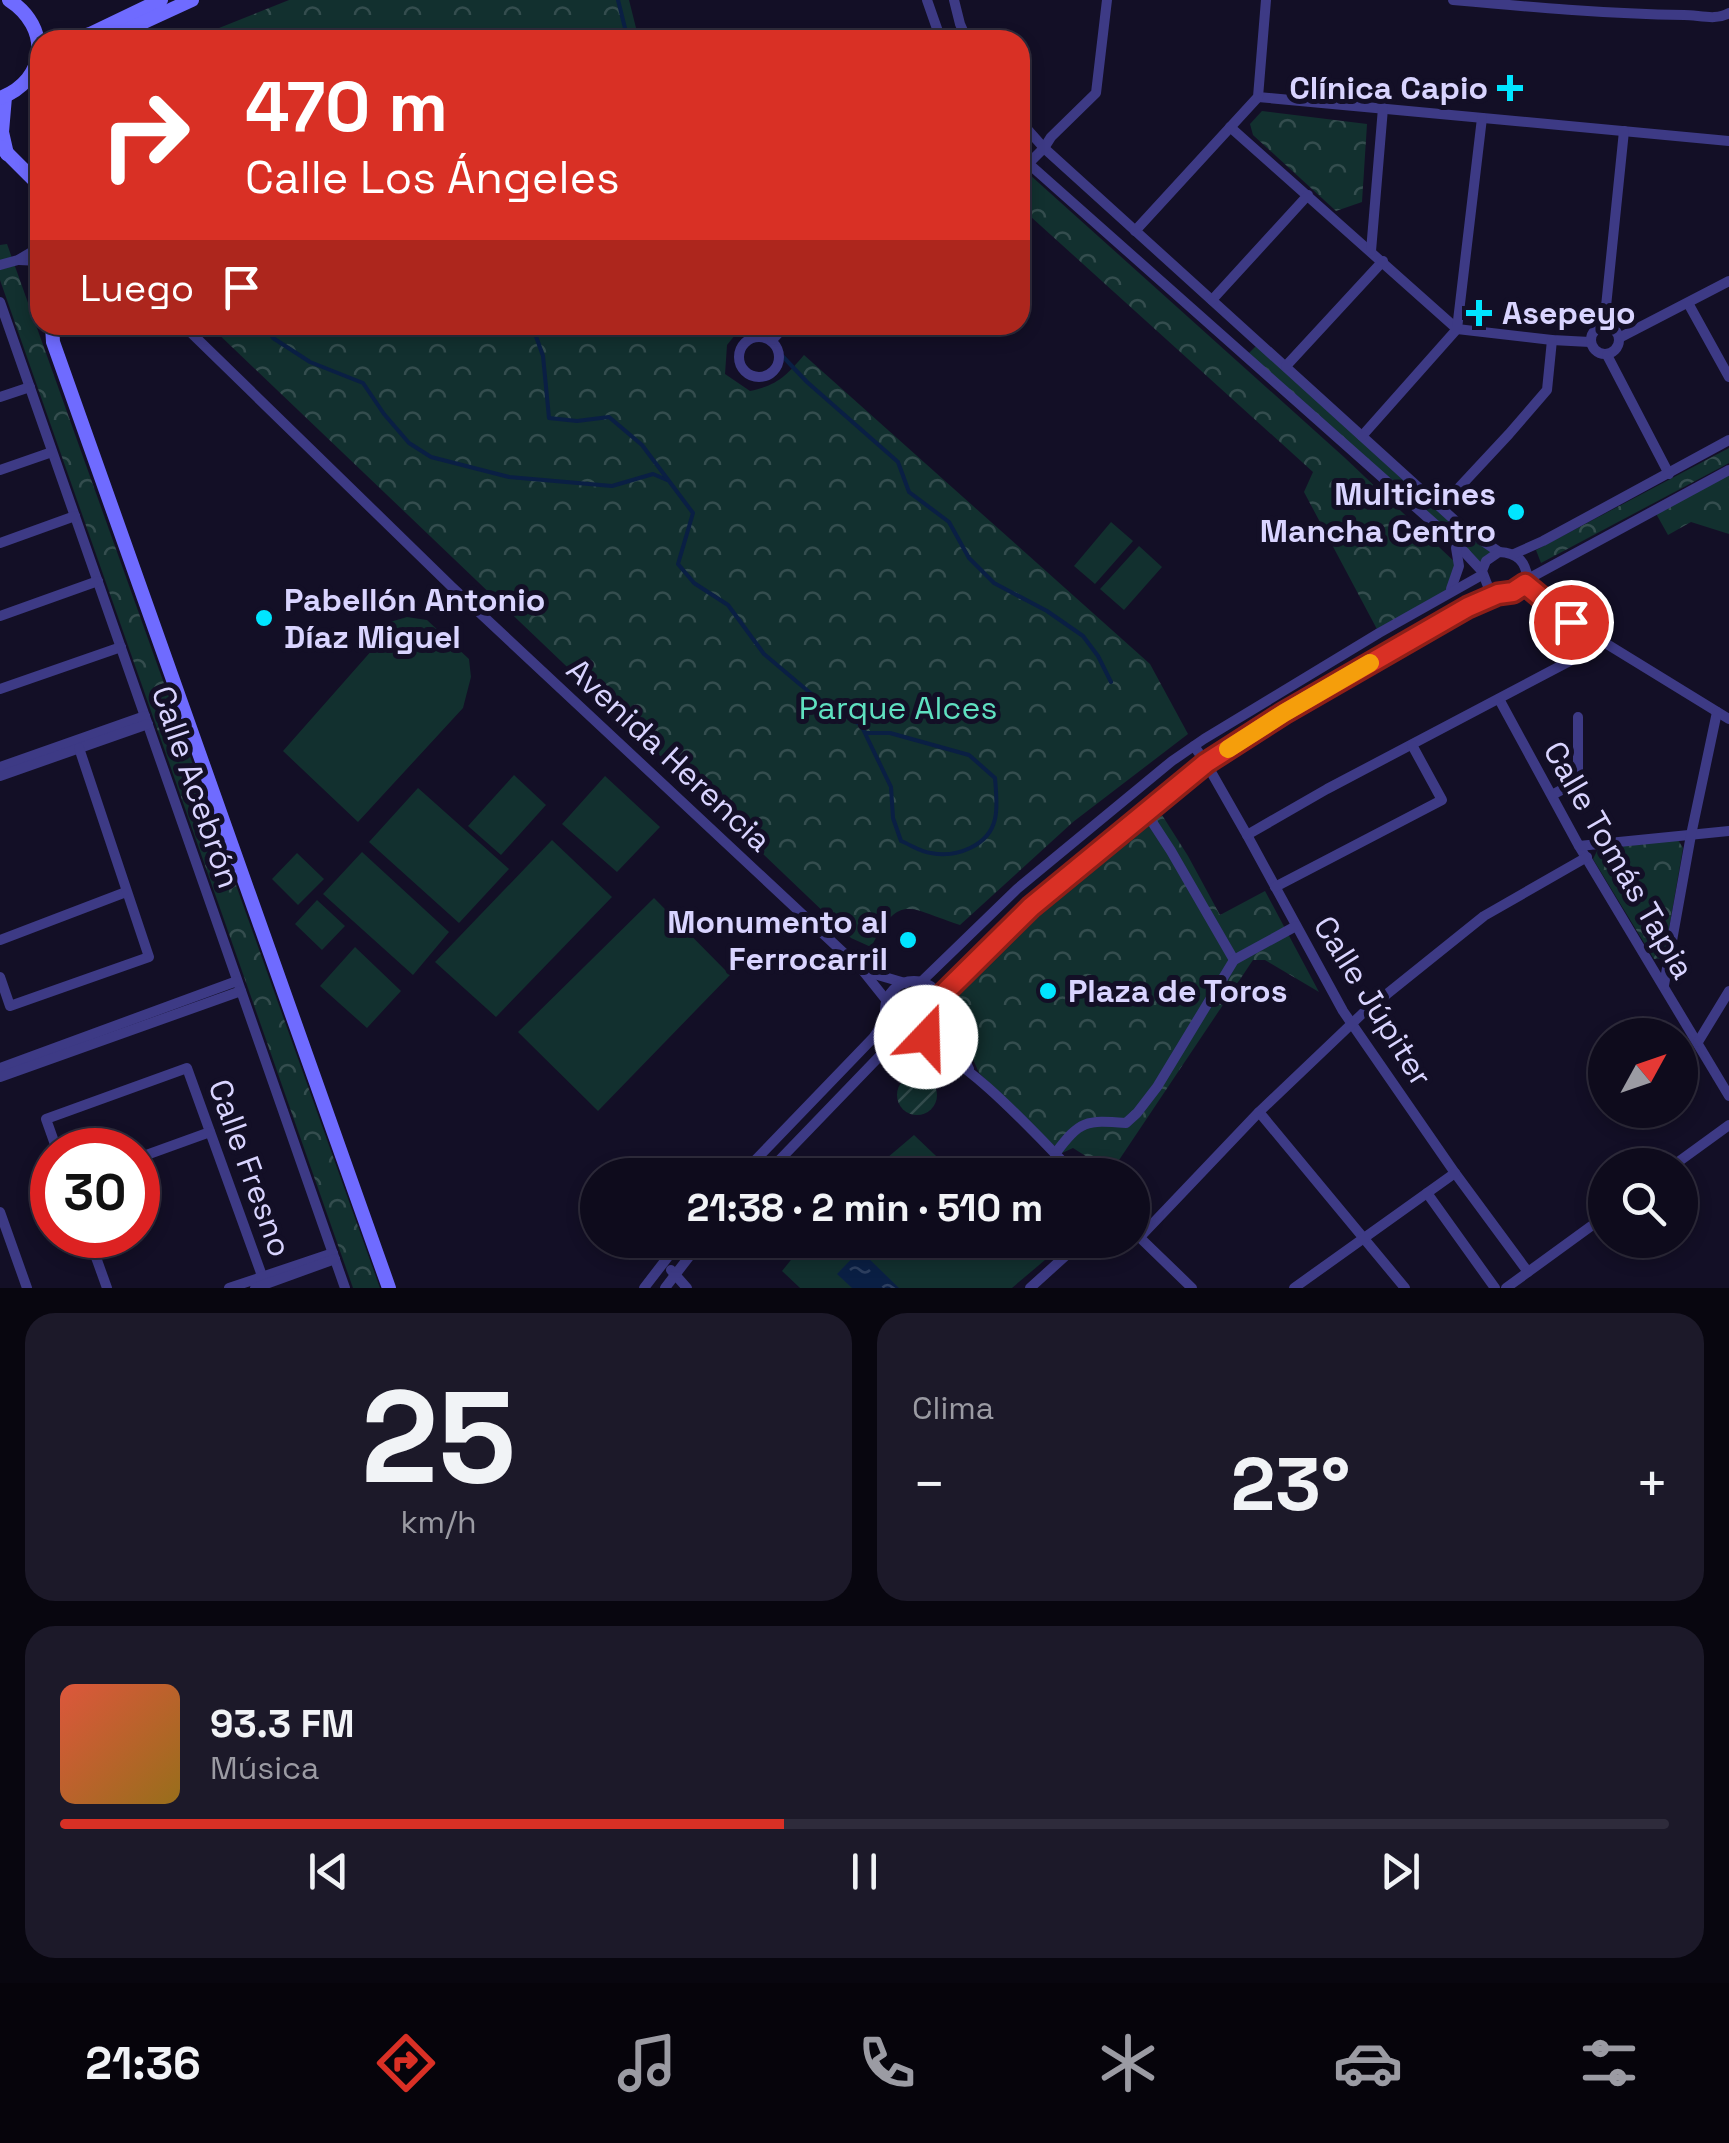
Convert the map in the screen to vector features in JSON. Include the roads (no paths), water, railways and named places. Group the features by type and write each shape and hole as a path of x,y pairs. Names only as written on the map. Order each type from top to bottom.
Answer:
{"main road":[{"path":"9,0 43,30"},
{"path":"98,30 161,0"},
{"path":"127,30 192,0"},
{"path":"24,84 30,75"},
{"path":"30,81 2,98 3,150 30,176"},
{"path":"53,335 389,1288"}],"street":[{"path":"927,0 938,30"},
{"path":"954,0 963,30"},
{"path":"1030,156 1044,148 1096,93 1107,0"},
{"path":"1136,231 1258,96 1266,0"},
{"path":"1452,0 1616,14 1721,18 1729,13"},
{"path":"1258,96 1729,141"},
{"path":"1371,251 1383,108"},
{"path":"1362,436 1457,329 1482,118"},
{"path":"1230,127 1457,329 1590,342"},
{"path":"1604,326 1624,131"},
{"path":"1030,132 1441,507 1499,552 1514,554 1543,541 1729,440"},
{"path":"1030,165 1456,542 1482,573 1489,589 1498,594"},
{"path":"1212,300 1308,195"},
{"path":"0,265 30,253"},
{"path":"18,260 30,261"},
{"path":"1286,366 1383,261"},
{"path":"1607,355 1616,349 1619,338 1729,281"},
{"name":"Calle Acebrón","path":"0,302 3,320 30,387 346,1288"},
{"path":"1688,303 1729,377"},
{"path":"1590,342 1594,331 1604,326 1612,328 1619,338"},
{"name":"Avenida Herencia","path":"192,335 452,587 863,971 887,1000"},
{"path":"758,335 772,340 780,352 778,366 767,376 752,377 741,368 738,354 744,341 758,335"},
{"path":"772,340 777,335"},
{"path":"1441,507 1547,390 1552,340"},
{"path":"1590,342 1596,352 1607,355 1669,474"},
{"path":"1245,357 1259,343"},
{"path":"0,397 30,387"},
{"path":"0,470 52,452"},
{"path":"940,997 1031,907 1206,763 1332,684 1468,607 1513,592 1729,470"},
{"path":"0,543 75,516"},
{"path":"1450,591 1459,566 1456,542"},
{"path":"972,1074 943,1016 940,997 920,982 1017,889 1172,761 1482,573 1486,561 1499,552"},
{"path":"1514,554 1525,565 1526,582 1571,622 1729,719"},
{"path":"0,616 98,581"},
{"path":"1247,836 1604,642"},
{"path":"0,689 121,646"},
{"name":"Calle Tomás Tapia","path":"1499,699 1579,846 1683,1018"},
{"path":"1664,986 1716,712"},
{"path":"1552,795 1578,781 1578,717"},
{"path":"0,776 146,720"},
{"path":"0,767 146,720"},
{"path":"1274,887 1442,800 1412,745"},
{"name":"Calle Júpiter","path":"1194,746 1352,1024 1528,1272"},
{"path":"0,977 10,1006 148,957 79,748"},
{"path":"1145,812 1234,960"},
{"path":"1579,846 1729,831"},
{"path":"1150,1219 1352,1024 1484,916 1586,858"},
{"path":"0,940 126,892"},
{"path":"1055,1154 1071,1132 1088,1122 1126,1123 1138,1113 1234,960 1296,926"},
{"name":"Avenida Herencia","path":"863,971 904,983 920,982"},
{"path":"904,983 887,1000 886,1018 891,1028 936,1047 972,1074 1059,1158"},
{"path":"0,1068 239,986"},
{"path":"0,1077 239,986"},
{"path":"1698,1042 1729,991"},
{"path":"918,1039 934,1032 943,1016"},
{"path":"757,1158 873,1038 886,1018"},
{"path":"781,1158 900,1035"},
{"name":"Calle Tomás Tapia","path":"1698,1042 1729,1096"},
{"name":"Calle Fresno","path":"49,1128 46,1119 187,1068 261,1283"},
{"path":"1259,1112 1405,1288"},
{"path":"1697,1148 1729,1125"},
{"path":"160,1150 210,1132"},
{"path":"1294,1288 1455,1173"},
{"path":"1426,1193 1495,1288"},
{"path":"0,1212 27,1288"},
{"path":"1506,1288 1588,1228"},
{"path":"1150,1247 1192,1288"},
{"path":"229,1288 261,1283 334,1256"},
{"path":"96,1258 107,1288"},
{"path":"644,1288 667,1258"},
{"path":"665,1288 688,1258"},
{"path":"1030,1288 1063,1258"},
{"path":"663,1263 687,1288"}],"water":[{"path":"852,1258 868,1258 899,1288 852,1288 837,1274"}],"waterway":[{"path":"618,0 626,30"},
{"path":"271,335 310,362 363,383 409,443 431,457 509,477 612,486 653,474 667,480"},
{"path":"536,335 543,356 549,418 577,421 609,417 642,445 693,513 678,564 694,583 728,605 764,654 815,697 861,725 891,787 893,818 901,841 927,852 951,854 970,848 986,836 996,814 995,778 969,755 890,733 865,733"},
{"path":"762,335 807,382 898,462 909,492 949,522 969,558 994,583 1047,611 1083,636 1111,682"}],"place":[{"name":"Clínica Capio","path":"1510,88"},
{"name":"Asepeyo","path":"1479,313"},
{"name":"Multicines Mancha Centro","path":"1516,512"},
{"name":"Pabellón Antonio Díaz Miguel","path":"264,618"},
{"name":"Monumento al Ferrocarril","path":"908,940"},
{"name":"Plaza de Toros","path":"1048,991"}],"park label":[{"name":"Parque Alces","path":"898,708"}]}
